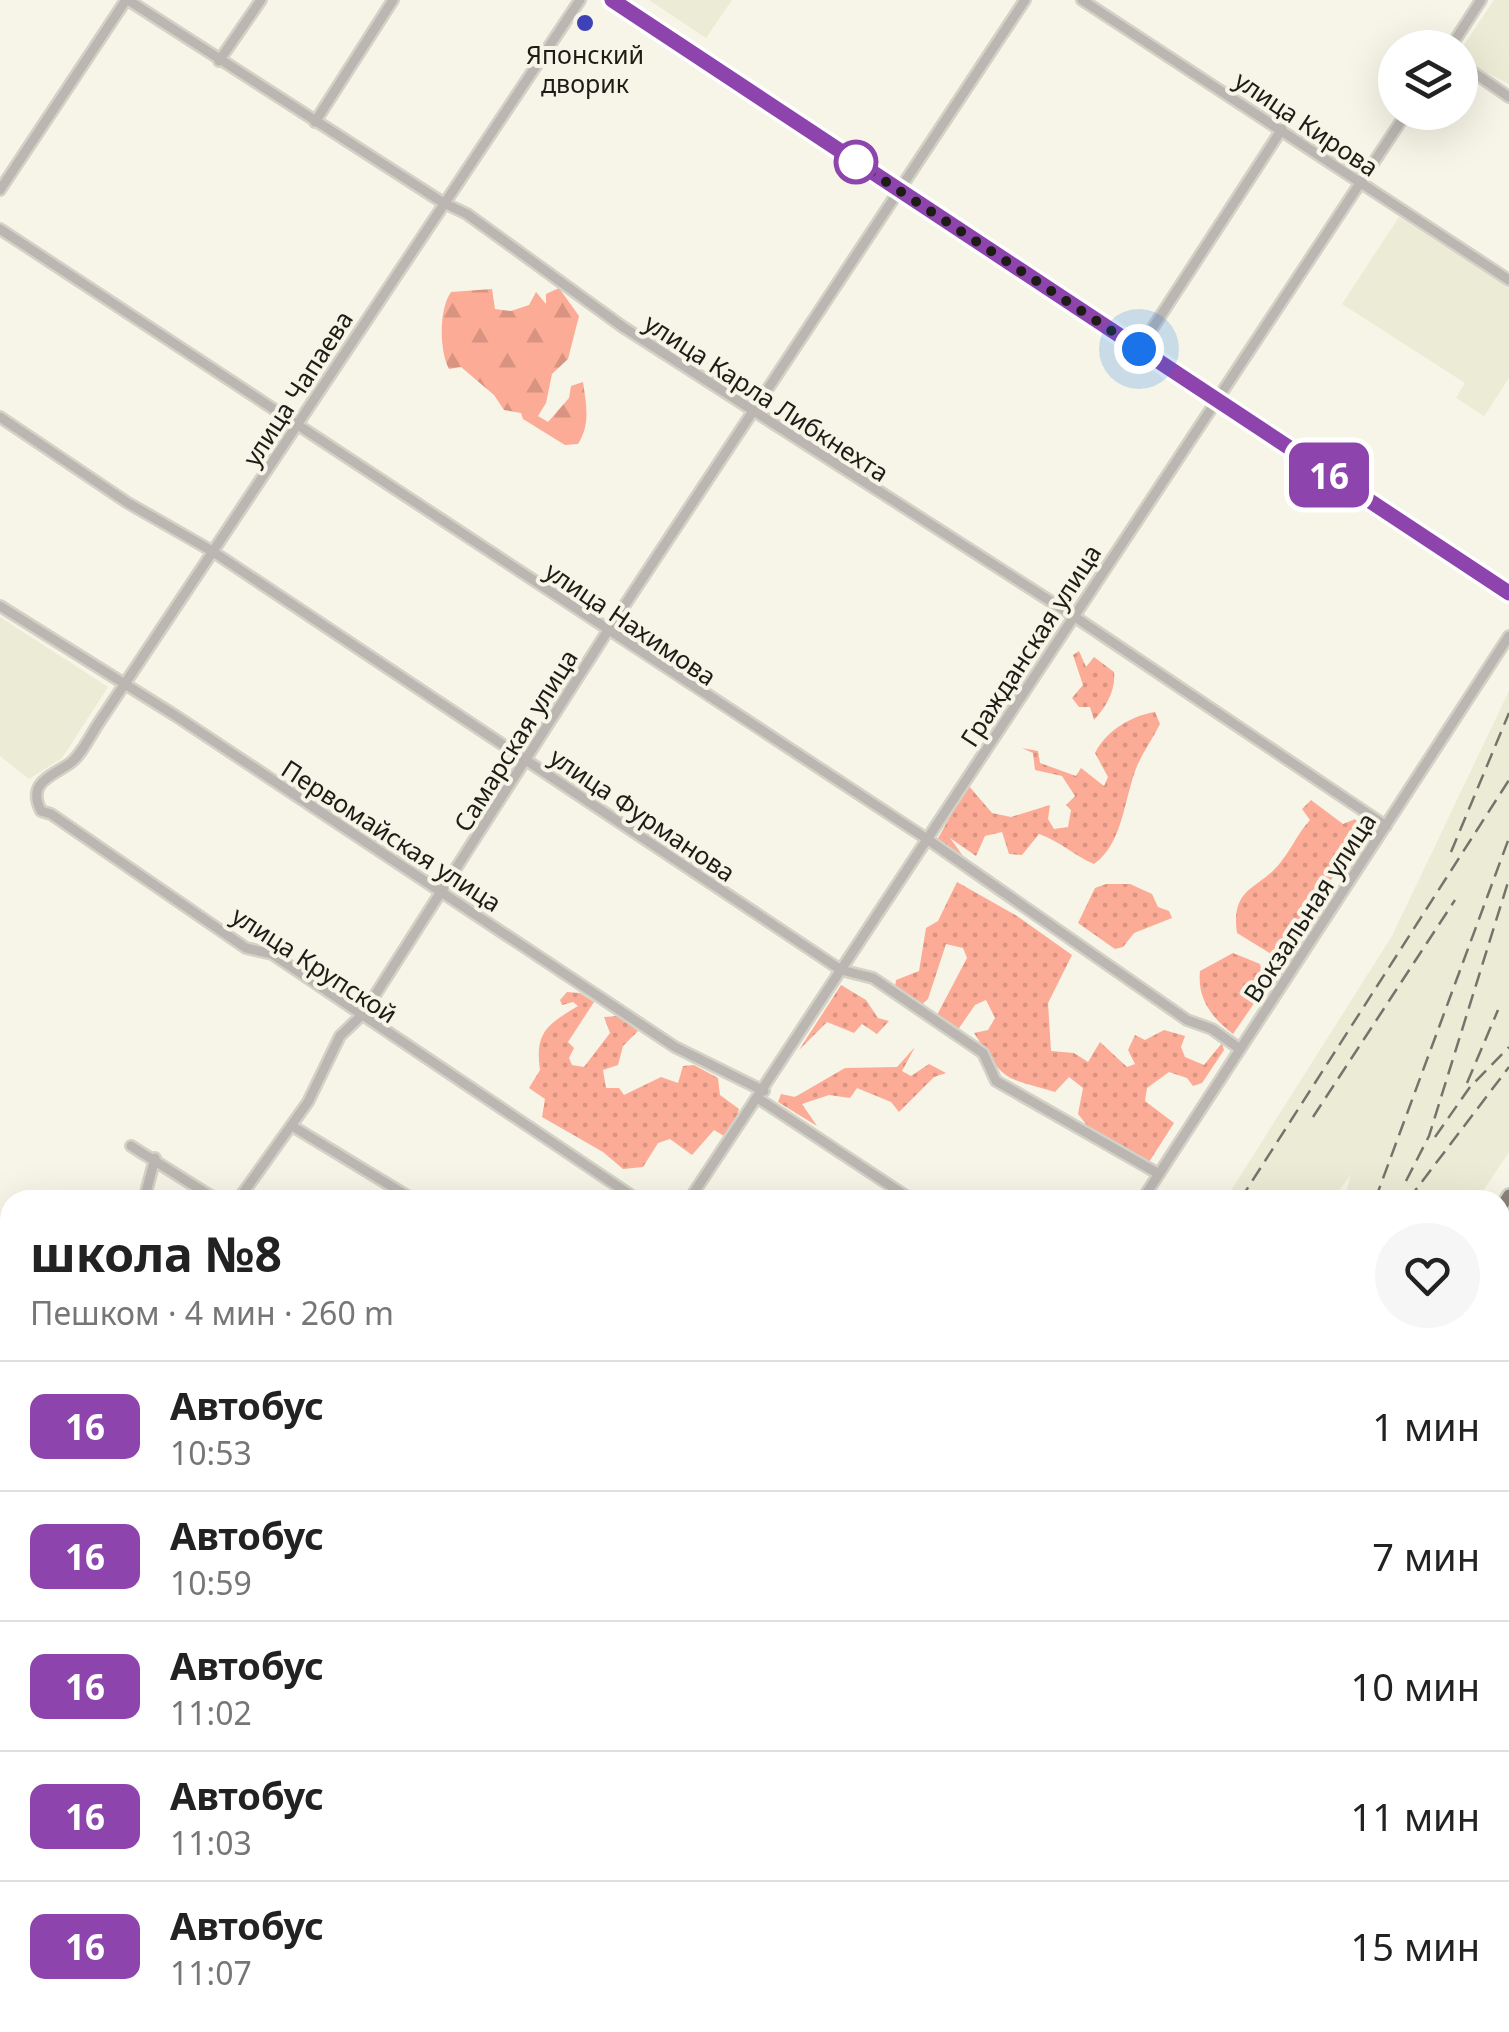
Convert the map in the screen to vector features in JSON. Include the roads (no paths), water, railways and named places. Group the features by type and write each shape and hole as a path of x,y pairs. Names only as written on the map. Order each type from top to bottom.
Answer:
{"street":[{"name":"улица Карла Либкнехта","path":"127,0 442,202 468,214 530,263 1386,826"},
{"path":"0,190 127,0"},
{"path":"220,61 261,0"},
{"path":"315,122 393,0"},
{"name":"улица Чапаева","path":"37,788 54,770 70,764 580,0"},
{"path":"612,0 1509,593"},
{"name":"Самарская улица","path":"245,1190 281,1134 292,1126 340,1036 363,1014 524,759 1025,0"},
{"name":"улица Кирова","path":"1082,0 1509,280"},
{"path":"1462,30 1481,0"},
{"path":"1478,75 1509,97"},
{"path":"1139,349 1282,129"},
{"name":"Гражданская улица","path":"696,1190 1394,130"},
{"name":"улица Нахимова","path":"0,229 607,632 927,838 1146,993 1240,1049"},
{"name":"улица Фурманова","path":"0,417 128,504 212,550 841,970 873,978 983,1054 996,1081 1159,1174"},
{"name":"Первомайская улица","path":"0,606 675,1047 762,1095 898,1190"},
{"name":"Вокзальная улица","path":"1149,1190 1509,636"},
{"name":"улица Крупской","path":"37,788 35,799 40,811 63,822 246,948 272,954 623,1190"},
{"path":"292,1126 398,1190"},
{"path":"131,1146 202,1190"},
{"path":"147,1190 155,1158"}],"railway":[{"path":"1451,852 1509,713"},
{"path":"1246,1190 1509,780"},
{"path":"1379,1190 1509,838"},
{"path":"1406,1181 1429,1136 1509,879"},
{"path":"1313,1117 1455,900"},
{"path":"1467,1083 1498,1010"},
{"path":"1435,1137 1470,1087 1509,1047"},
{"path":"1416,1190 1509,1067"}],"place":[{"name":"Японский дворик","path":"585,23"}]}
